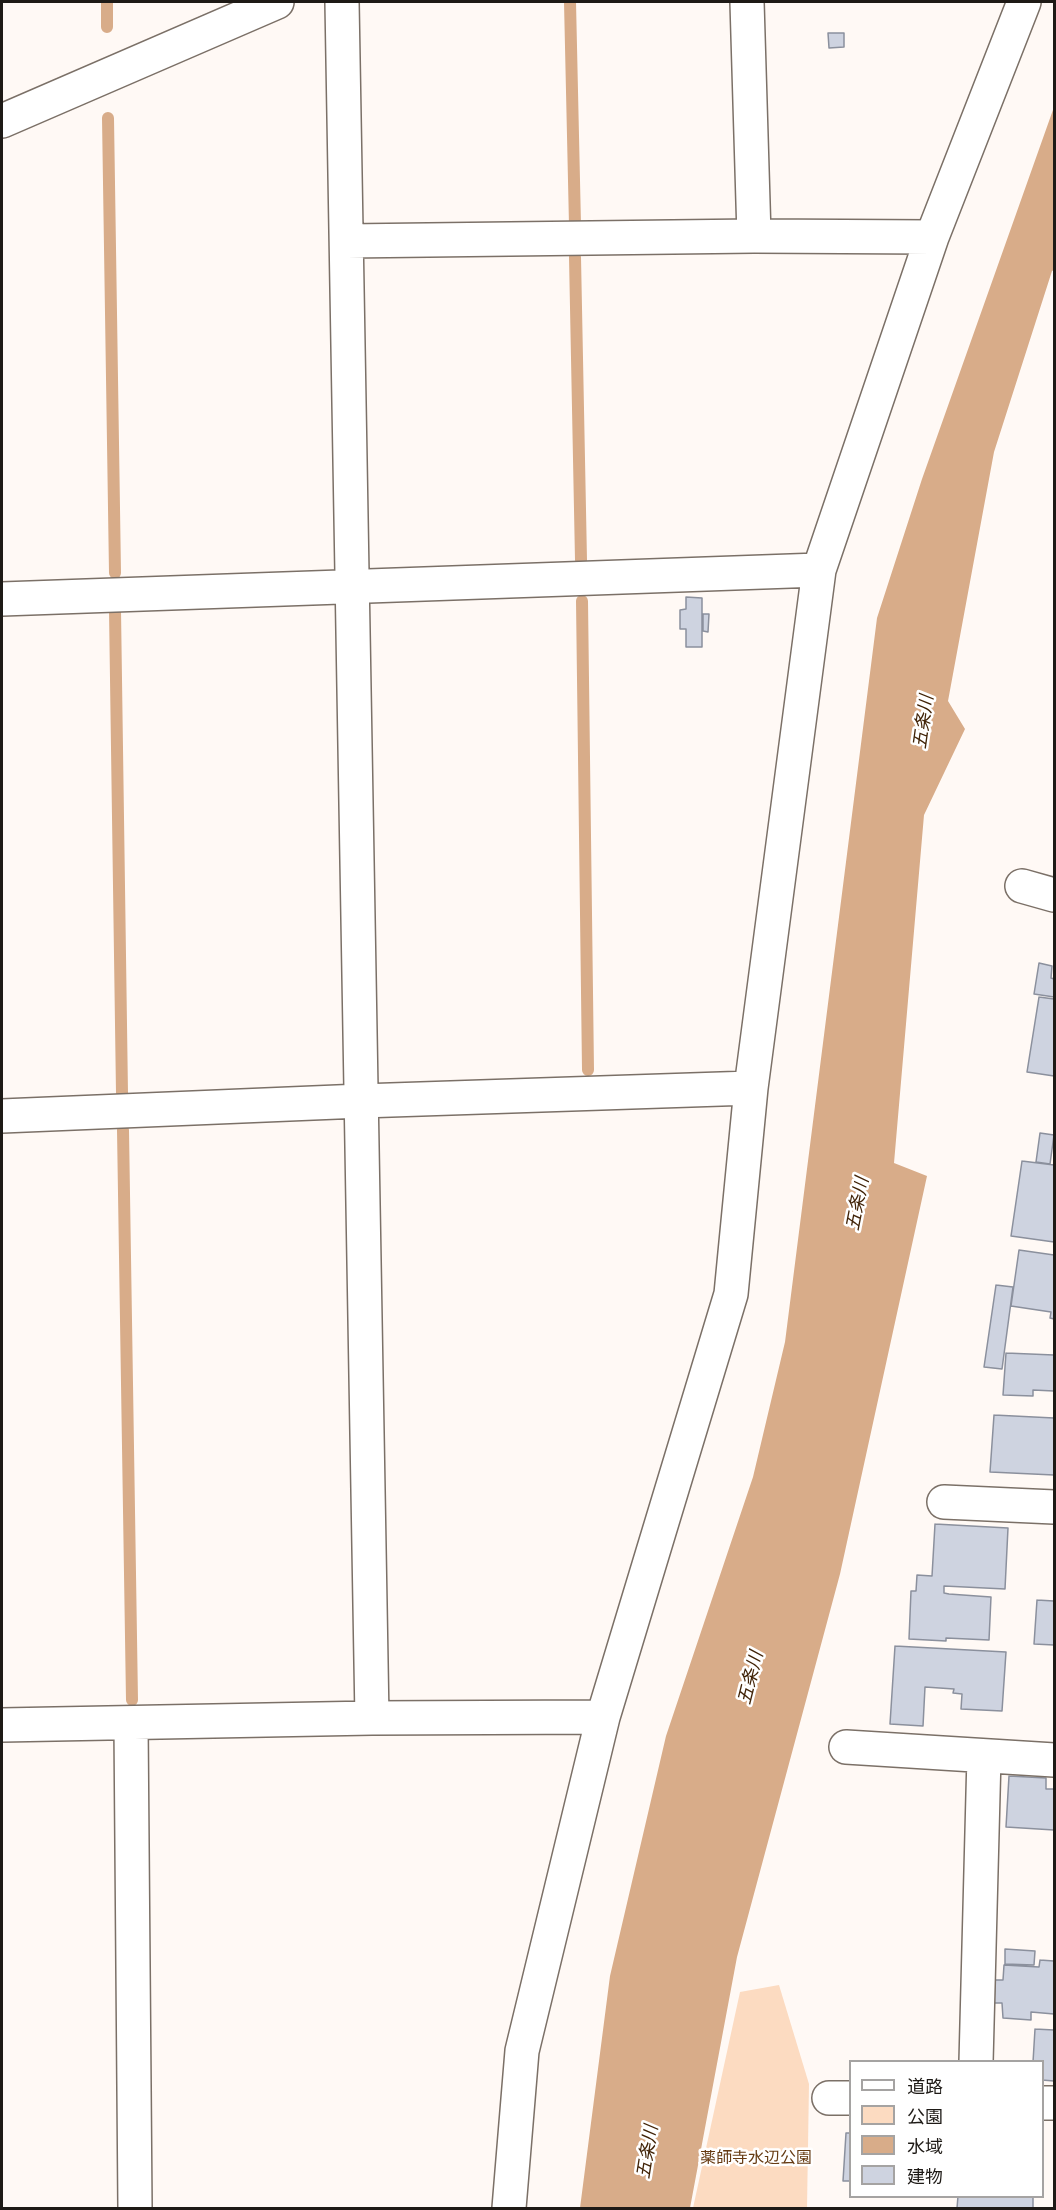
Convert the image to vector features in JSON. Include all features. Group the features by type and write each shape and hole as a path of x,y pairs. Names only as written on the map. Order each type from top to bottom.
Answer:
{"street":[{"path":"2,121 277,2"},
{"path":"342,2 372,1718"},
{"path":"747,2 754,236"},
{"path":"509,2208 522,2051 603,1717 731,1294 751,1088 819,570 932,237 1024,2"},
{"path":"346,241 754,236 932,237"},
{"path":"2,599 819,570"},
{"path":"1022,886 1054,895"},
{"path":"2,1116 751,1088"},
{"path":"944,1502 1054,1507"},
{"path":"2,1725 372,1718 603,1717"},
{"path":"131,1724 135,2208"},
{"path":"846,1747 1054,1760"},
{"path":"976,2060 984,1756"}],"green space":[{"name":"薬師寺水辺公園","path":"779,1985 809,2084 807,2208 693,2208 740,1992"}],"water":[{"name":"五条川","path":"1054,107 1054,270 994,452 948,701 965,729 924,815 894,1163 927,1176 840,1574 737,1957 690,2208 580,2208 610,1976 666,1736 753,1477 785,1342 877,618 922,479"}],"building":[{"path":"828,33 844,33 844,47 829,48"},
{"path":"686,597 702,598 702,647 686,647 686,629 680,629 680,610 686,609"},
{"path":"703,614 709,614 708,632 703,631"},
{"path":"1039,963 1052,966 1054,997 1034,994"},
{"path":"1039,997 1054,999 1054,1076 1027,1072"},
{"path":"1040,1133 1054,1135 1050,1164 1036,1162"},
{"path":"1022,1161 1054,1165 1054,1242 1011,1236"},
{"path":"1019,1250 1054,1255 1054,1319 1050,1318 1051,1312 1011,1306"},
{"path":"996,1285 1013,1287 1002,1369 984,1367"},
{"path":"1006,1353 1054,1355 1054,1391 1033,1390 1033,1396 1003,1395"},
{"path":"994,1415 1054,1418 1054,1475 990,1472"},
{"path":"935,1524 1008,1528 1005,1589 944,1586 944,1593 991,1597 989,1640 909,1639 911,1591 916,1591 917,1575 932,1576"},
{"path":"1037,1600 1054,1601 1054,1645 1034,1644"},
{"path":"895,1646 1006,1652 1002,1711 961,1709 962,1694 953,1693 954,1689 925,1687 923,1726 890,1724"},
{"path":"1009,1776 1046,1778 1046,1789 1054,1789 1054,1830 1006,1827"},
{"path":"1005,1949 1035,1951 1034,1965 1005,1964"},
{"path":"1040,1960 1054,1961 1054,2014 1031,2012 1031,2020 1003,2018 1002,2003 994,2003 995,1980 1003,1980 1004,1965 1039,1967"},
{"path":"1035,2029 1054,2030 1054,2081 1044,2080 1044,2060 1033,2060"},
{"path":"846,2133 849,2133 849,2181 843,2181"},
{"path":"958,2198 1033,2198 1033,2208 957,2208"}],"waterway":[{"path":"107,2 107,27"},
{"path":"570,2 575,225"},
{"path":"108,118 115,573"},
{"path":"575,257 581,560"},
{"path":"582,601 588,1070"},
{"path":"115,610 122,1093"},
{"path":"123,1130 132,1700"}]}
